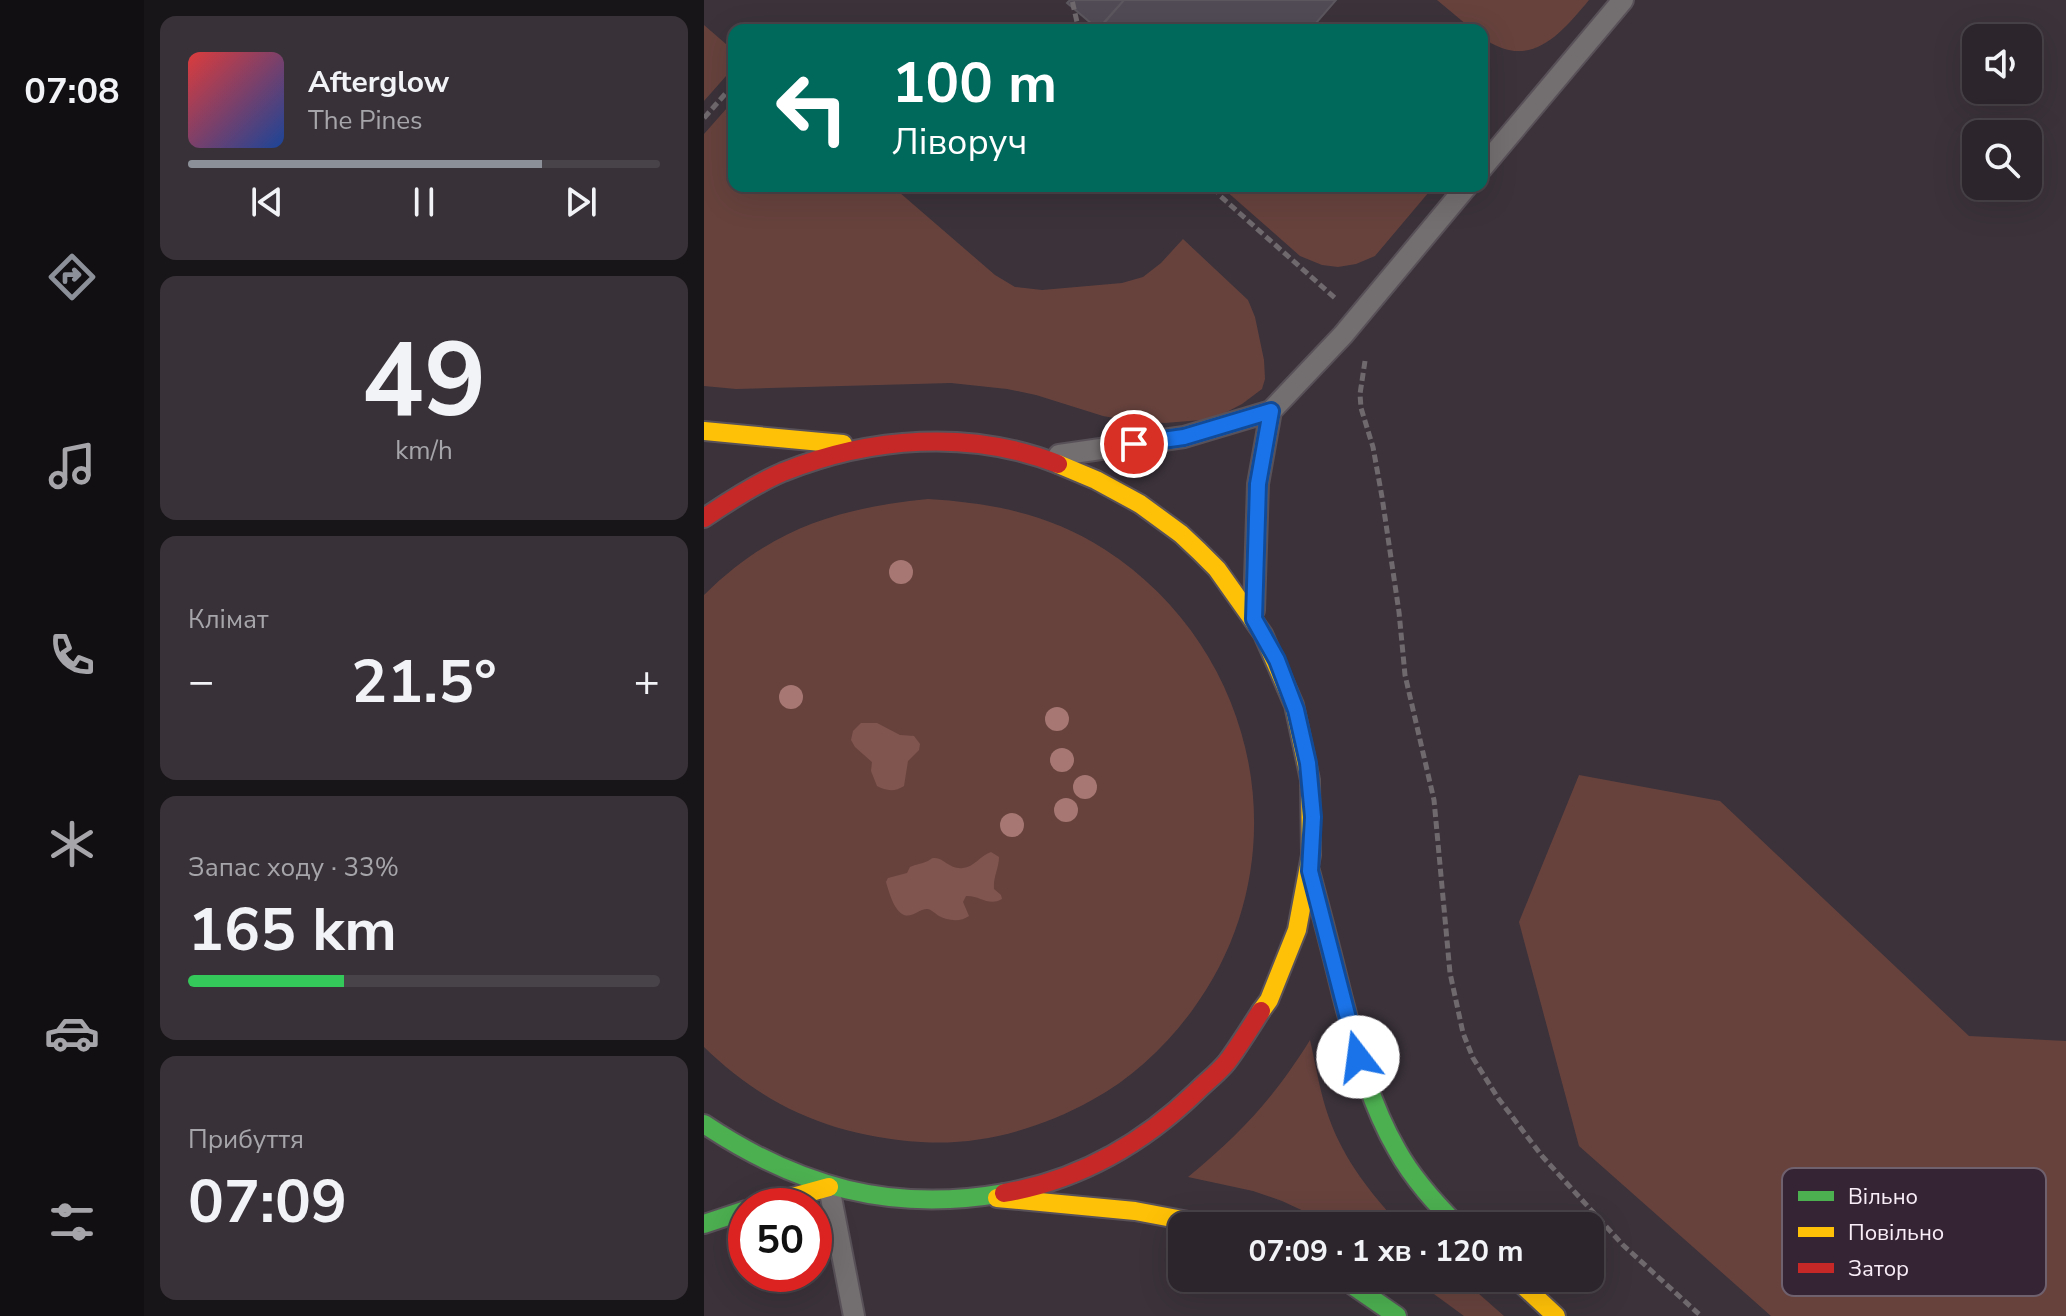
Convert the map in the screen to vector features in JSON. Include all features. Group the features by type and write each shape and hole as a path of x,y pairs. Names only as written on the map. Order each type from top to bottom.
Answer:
{"main road":[{"path":"704,431 874,446"},
{"path":"704,518 722,504 770,478 821,458 874,446 928,441 982,444 1039,457 1086,474 1122,493 1178,531 1217,569 1254,619 1277,660 1296,710 1308,763 1313,817 1310,871 1299,924 1280,975 1255,1022 1223,1066 1185,1105 1142,1138 1095,1165 1044,1184 991,1197 937,1201 883,1198 829,1187 778,1169 730,1144 704,1124"},
{"path":"1310,871 1358,1057 1377,1111 1391,1142 1429,1197 1444,1212"},
{"path":"991,1197 1168,1216"},
{"path":"704,1224 728,1216"},
{"path":"1362,1292 1397,1316"},
{"path":"1530,1292 1556,1316"}],"lane":[{"path":"1488,161 1623,0"},
{"path":"1039,457 1184,437 1271,411 1343,335 1462,192"},
{"path":"1254,619 1258,484 1271,411"},
{"path":"829,1187 854,1316"}],"path":[{"path":"1072,0 1075,24"},
{"path":"704,118 728,91"},
{"path":"1218,192 1368,330 1361,402 1382,497 1405,675 1434,800 1450,973 1463,1033 1473,1058 1498,1098 1542,1156 1623,1245 1701,1316"}],"shaded area":[{"path":"1437,0 1589,0 1555,36 1529,50 1514,51 1499,47 1488,41 1488,24 1466,24"},
{"path":"704,25 728,46 728,74 704,101"},
{"path":"728,107 728,192 899,192 995,275 1015,287 1042,290 1122,283 1143,277 1183,239 1248,300 1264,360 1262,389 1213,419 1165,423 1103,416 1036,395 951,383 736,389 704,386 704,134"},
{"path":"1227,192 1429,192 1375,256 1338,267 1322,265 1300,256"},
{"path":"928,499 998,507 1063,527 1104,549 1157,592 1200,643 1230,700 1248,762 1254,826 1247,891 1226,953 1191,1012 1170,1038 1106,1092 1072,1110 1009,1133 943,1143 889,1139 859,1133 804,1115 752,1087 704,1047 704,595 754,553 807,526 864,509"},
{"path":"861,723 877,723 900,735 914,736 920,744 919,750 908,761 904,786 890,790 877,786 871,771 872,762 851,740 853,731"},
{"path":"1579,775 1720,801 1969,1036 2066,1041 2066,1316 1771,1316 1579,1146 1519,922"},
{"path":"991,852 999,857 994,889 1002,899 992,902 966,896 963,902 969,916 966,918 950,920 928,909 904,915 890,896 886,882 888,878 907,873 910,867 937,858 954,867 967,867"},
{"path":"1310,1040 1326,1109 1335,1133 1350,1162 1389,1212 1306,1212 1253,1191 1188,1177 1224,1146 1283,1080"},
{"path":"1431,1292 1477,1292 1504,1316 1464,1316"}],"building":[{"path":"1070,0 1124,0 1102,24 1092,24 1067,3"},
{"path":"1124,0 1336,0 1315,24 1103,24"}],"traffic: fast":[{"path":"1310,871 1371,1094 1387,1132 1410,1171 1445,1212"},
{"path":"704,1124 775,1164 847,1190 923,1200 1004,1193"},
{"path":"704,1224 728,1216"},
{"path":"1362,1292 1397,1316"}],"traffic: slow":[{"path":"704,431 843,444"},
{"path":"1058,464 1140,504 1181,534 1217,569 1263,634 1294,705 1310,780 1311,855 1297,930 1269,1000 1261,1011"},
{"path":"997,1198 1135,1211 1168,1217"},
{"path":"1530,1292 1556,1316"}],"traffic: jam":[{"path":"704,518 752,487 783,472 816,460 885,445 955,442 1024,453 1058,464"},
{"path":"1004,1193 1084,1169 1154,1128 1223,1066 1261,1011"}],"route":[{"path":"1134,444 1184,437 1271,411 1258,484 1254,619 1277,660 1296,710 1308,763 1313,817 1310,871 1358,1057"}]}
